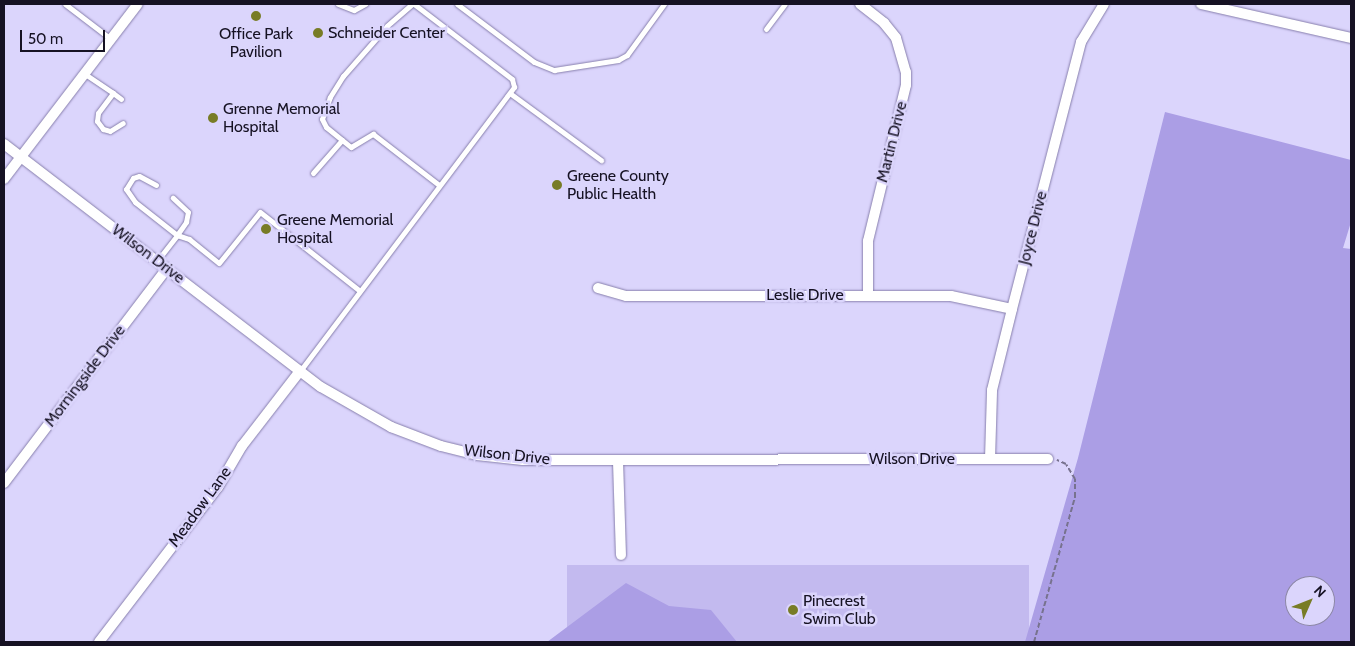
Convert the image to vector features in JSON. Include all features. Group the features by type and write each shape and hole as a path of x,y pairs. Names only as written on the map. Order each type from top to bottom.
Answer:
{"street":[{"path":"4,179 138,4"},
{"name":"Martin Drive","path":"860,4 884,23 896,38 906,72 904,94 868,241 868,296"},
{"name":"Joyce Drive","path":"990,459 992,390 1012,309 1082,42 1104,4"},
{"path":"1201,4 1351,38"},
{"name":"Wilson Drive","path":"4,144 300,371 351,407 391,427 441,446 504,458 618,461 1048,459"},
{"name":"Morningside Drive","path":"4,483 167,268"},
{"name":"Leslie Drive","path":"598,288 626,296 951,296 1012,309"},
{"name":"Meadow Lane","path":"99,642 218,486 242,446 300,371"},
{"path":"618,461 621,555"}],"lane":[{"path":"65,4 111,39"},
{"path":"338,4 354,10 366,4"},
{"path":"300,371 439,185 511,94 514,87 512,79 413,4 387,26 330,96 322,119 326,127 351,147 373,134 439,185"},
{"path":"458,4 534,62 554,70 618,60 627,55 664,4"},
{"path":"766,29 783,5"},
{"path":"85,74 121,99"},
{"path":"113,93 98,113 97,121 110,132 123,122"},
{"path":"511,94 602,160"},
{"path":"313,173 342,140"},
{"path":"156,185 139,176 133,178 126,189 135,202 177,235 189,239 219,263 260,212 360,291"},
{"path":"157,261 189,217 185,207 173,198"}],"path":[{"path":"1034,642 1075,497 1075,479 1070,469 1058,460 1048,459"}],"shaded area":[{"path":"1165,112 1351,160 1351,222 1343,248 1351,249 1351,642 1025,642 1078,458"},
{"name":"Pinecrest Swim Club","path":"567,565 1029,565 1029,642 567,642"},
{"path":"626,583 669,606 711,610 737,642 547,642"}],"place":[{"name":"Office Park Pavilion","path":"256,16"},
{"name":"Schneider Center","path":"318,33"},
{"name":"Grenne Memorial Hospital","path":"213,118"},
{"name":"Greene County Public Health","path":"557,185"},
{"name":"Greene Memorial Hospital","path":"266,229"},
{"name":"Pinecrest Swim Club","path":"793,610"}]}
